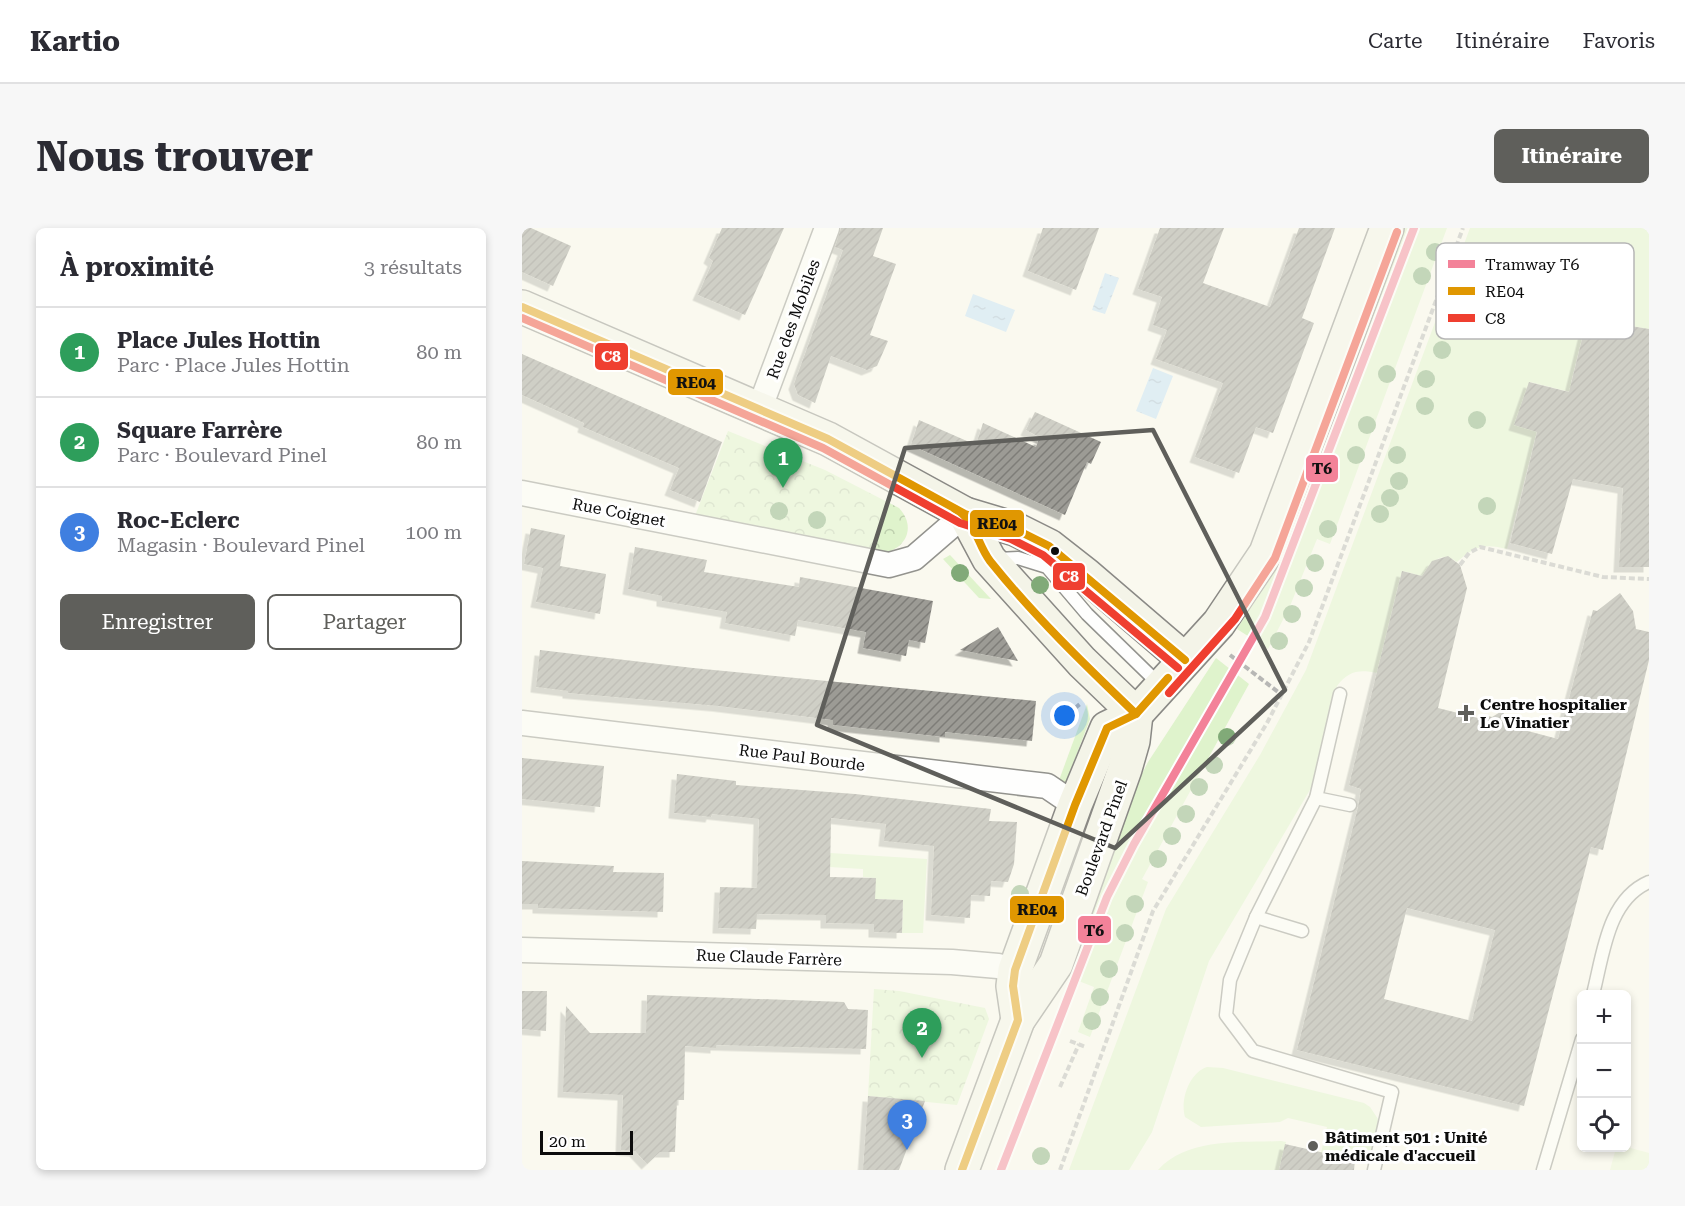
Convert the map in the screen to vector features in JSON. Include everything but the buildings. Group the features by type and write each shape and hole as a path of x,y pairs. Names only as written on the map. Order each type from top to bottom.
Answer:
{"main road":[{"name":"Boulevard Pinel","path":"1018,1020 1013,986 1015,970 1075,806 1107,728 1136,714 1233,605 1266,553 1387,228"},
{"path":"522,306 828,439 965,514 1015,529 1048,546 1086,575 1185,660"},
{"path":"965,514 989,560 1082,662 1136,714"},
{"name":"Boulevard Pinel","path":"962,1170 1018,1020 1056,964 1125,769 1133,741 1136,714"}],"street":[{"name":"Rue des Mobiles","path":"759,410 827,228"},
{"name":"Rue Coignet","path":"522,493 889,565 914,558 965,514"},
{"name":"Rue Paul Bourde","path":"522,723 1047,786 1075,806"},
{"name":"Rue Claude Farrère","path":"522,950 952,962 999,966 1015,970"}],"lane":[{"path":"989,560 1018,558 1047,567 1087,614 1161,686"},
{"path":"1341,694 1316,798 1256,917 1230,980 1226,1015 1253,1051 1392,1092 1374,1170"},
{"path":"1316,798 1350,805"},
{"path":"1594,990 1615,914 1627,897 1649,882"},
{"path":"1256,917 1302,931"},
{"path":"1543,1170 1580,1044"}],"path":[{"path":"1457,243 1463,228"},
{"path":"1060,1170 1153,911 1267,723 1309,642 1436,301"},
{"path":"1460,565 1469,553 1480,547 1604,577 1649,579"},
{"path":"1070,1041 1086,1047"},
{"path":"1060,1087 1079,1044"}],"highlighted area":[{"path":"1153,430 1285,690 1115,848 817,725 905,448"}],"green space":[{"path":"1405,228 1447,228 1441,243 1436,243 1436,258 1330,544 1317,539 1290,606 1268,649 1237,629 1281,559"},
{"path":"1470,228 1649,228 1649,329 1634,327 1634,243 1464,243"},
{"path":"1436,320 1436,339 1582,339 1571,382 1578,394 1530,382 1537,431 1507,549 1492,546 1480,547 1469,552 1457,562 1441,557 1431,566 1426,577 1402,571 1377,673 1354,672 1345,677 1337,686 1314,783 1209,961 1152,1132 1129,1170 1069,1170 1166,909 1260,755 1306,670"},
{"path":"728,431 825,470 899,508 907,522 908,529 903,541 884,553 693,521"},
{"path":"950,555 991,599 979,598 943,559"},
{"path":"1216,658 1249,684 1142,879 1148,882 1090,1037 1078,1032 1094,987 1066,976 1133,791 1148,762"},
{"path":"1087,704 1090,719 1065,785 1058,783"},
{"path":"830,853 927,859 923,933 902,933 903,900 875,899 875,878 863,877 863,869 830,867"},
{"path":"874,989 899,991 985,1008 989,1019 957,1105 868,1096"},
{"path":"1207,1067 1223,1068 1364,1103 1370,1107 1378,1119 1373,1154 1351,1149 1345,1170 1321,1153 1327,1127 1288,1118 1280,1122 1201,1127 1185,1117 1184,1103 1191,1081 1195,1075"},
{"path":"1232,1142 1286,1142 1279,1170 1158,1170 1170,1159 1200,1147"},
{"path":"1631,1148 1649,1153 1649,1170 1610,1170 1615,1152 1631,1152"}],"water":[{"path":"1105,273 1119,278 1105,314 1092,310"},
{"path":"973,294 1015,310 1006,332 965,316"},
{"path":"1153,368 1173,376 1156,419 1136,411"}],"tram line":[{"name":"T6","path":"1001,1170 1107,897 1134,844 1265,617 1414,228"}],"transit line":[{"name":"C8","path":"1169,693 1235,619 1275,558 1397,232"},
{"name":"RE04","path":"522,307 828,439 965,514 1015,529 1049,546 1185,660"},
{"name":"C8","path":"522,318 823,448 960,523 1011,539 1043,555 1178,668"},
{"name":"RE04","path":"955,509 967,519 990,561 1024,601 1136,714"},
{"name":"RE04","path":"962,1170 1018,1020 1013,986 1015,970 1075,805 1107,728 1136,714 1168,678"}],"place":[{"name":"Place Jules Hottin","path":"783,488"},
{"name":"Centre hospitalier Le Vinatier","path":"1466,713"},
{"name":"Square Farrère","path":"922,1058"},
{"name":"Bâtiment 501 : Unité médicale d'accueil","path":"1313,1146"},
{"name":"Roc-Eclerc","path":"907,1150"}]}
